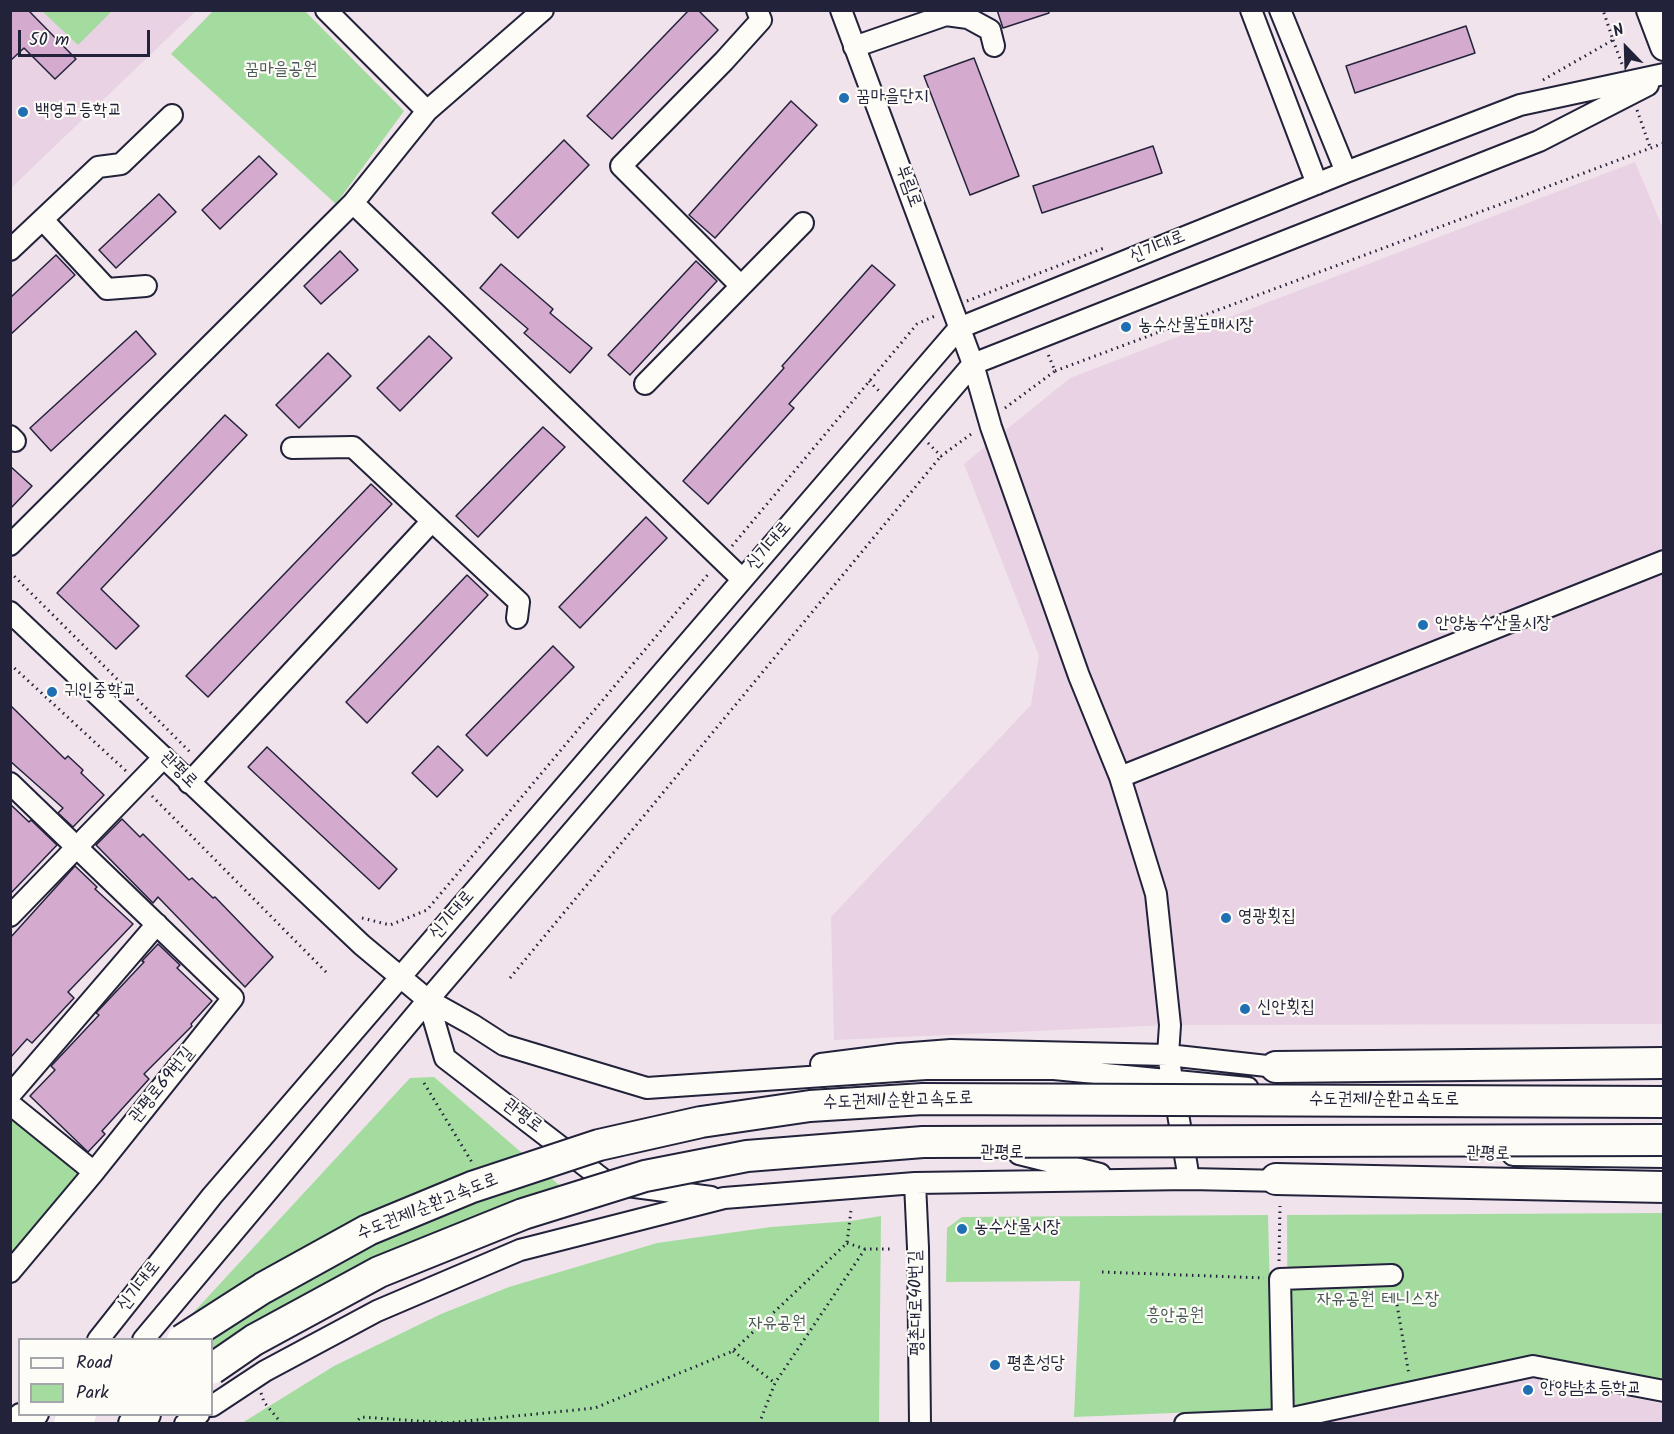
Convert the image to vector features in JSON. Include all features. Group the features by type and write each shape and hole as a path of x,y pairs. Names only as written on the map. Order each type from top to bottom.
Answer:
{"highway":[{"path":"1276,1067 1658,1059"},
{"name":"수도권제1순환고속도로","path":"185,1338 263,1288 378,1226 472,1187 599,1145 712,1121 810,1106 923,1099 1664,1102"},
{"path":"213,1368 254,1340 380,1272 522,1214 645,1176 747,1156 924,1142 1664,1140"},
{"path":"1278,1193 1658,1188"}],"main road":[{"path":"1650,10 1664,47"}],"street":[{"path":"326,10 427,111"},
{"path":"10,545 353,203 427,111 543,10"},
{"path":"741,286 621,166 761,20 758,10"},
{"name":"부림로","path":"841,10 973,364 991,427 1079,676 1120,777 1156,894 1170,1025 1167,1055 1190,1179"},
{"path":"1251,10 1317,184"},
{"path":"1280,10 1346,172"},
{"path":"854,47 946,15 969,18 990,30 994,46"},
{"name":"신기대로","path":"100,1338 212,1196 959,328 1346,172 1520,105 1664,76"},
{"name":"신기대로","path":"145,1338 428,1000 973,364 1539,141 1664,76"},
{"path":"10,250 98,167 121,164 172,115"},
{"path":"353,203 742,579"},
{"path":"43,220 107,289 146,286"},
{"path":"645,384 804,223"},
{"path":"292,448 353,447 519,602 517,618"},
{"path":"189,783 432,521"},
{"path":"1120,777 1664,561"},
{"name":"관평로","path":"10,612 362,945 428,1000 504,1045 647,1088 926,1069 1054,1069 1334,1096 1664,1093"},
{"path":"11,915 164,757"},
{"name":"관평로69번길","path":"10,783 233,998 94,1172"},
{"path":"10,1095 157,924"},
{"name":"관평로","path":"428,1000 445,1058 609,1184 782,1165 927,1155 1186,1152 1664,1157"},
{"path":"647,1088 899,1053 951,1050 1167,1055 1658,1059"},
{"path":"1054,1069 1167,1055 1276,1067"},
{"path":"10,1104 94,1172 10,1272"},
{"path":"1018,1154 1128,1180"},
{"path":"213,1405 265,1371 377,1311 520,1250 724,1198 915,1183 1190,1179 1278,1193"},
{"name":"평촌대로40번길","path":"915,1183 920,1424"},
{"path":"213,1377 248,1353 368,1286 609,1184 724,1198"},
{"path":"87,1338 212,1196"},
{"path":"1283,1420 1280,1279 1392,1275"},
{"path":"1185,1424 1283,1420 1533,1366 1664,1391"}],"path":[{"path":"1055,371 1664,143"},
{"path":"510,978 941,456"},
{"path":"10,664 139,783 327,973"},
{"path":"424,1083 473,1164"},
{"path":"1102,1272 1280,1279 1278,1193"},
{"path":"354,1424 362,1417 447,1423 595,1408 733,1351 847,1244 851,1210"},
{"path":"847,1244 865,1249 892,1249"},
{"path":"759,1424 775,1383 865,1249"},
{"path":"1392,1275 1412,1392"},
{"path":"733,1351 775,1383"},
{"path":"261,1392 264,1402 282,1424"}],"shaded area":[{"path":"11,11 196,11 11,188"},
{"path":"1635,162 1664,231 1663,1024 1170,1025 834,1040 831,917 1031,705 1039,656 964,464 1070,378"},
{"name":"안양남초등학교","path":"1528,1375 1663,1404 1663,1423 1300,1424"}],"green space":[{"path":"42,11 112,11 78,45"},
{"name":"꿈마을공원","path":"213,11 305,11 404,111 336,204 171,54"},
{"path":"434,1077 573,1197 213,1362 213,1338 170,1338 410,1078"},
{"path":"11,1119 79,1175 11,1259"},
{"name":"자유공원 테니스장","path":"1663,1213 1663,1381 1536,1357 1288,1408 1287,1215"},
{"name":"흥안공원","path":"1268,1215 1273,1409 1074,1417 1080,1281 946,1282 947,1228 962,1217"},
{"name":"자유공원","path":"881,1216 879,1423 242,1423 334,1366 441,1314 509,1287 657,1243 771,1227 851,1221"}],"building":[{"path":"10,10 28,10 76,59 55,79 24,48 10,61"},
{"path":"689,10 698,10 718,30 612,139 587,116"},
{"path":"997,10 1048,10 1049,13 1003,28"},
{"path":"1466,26 1475,53 1355,93 1346,66"},
{"path":"974,58 1019,176 970,195 924,76"},
{"path":"791,101 817,125 715,238 689,215"},
{"path":"564,140 589,165 518,238 492,213"},
{"path":"1153,146 1162,173 1042,213 1033,186"},
{"path":"259,156 277,174 220,229 202,210"},
{"path":"159,194 176,212 116,268 99,250"},
{"path":"340,251 358,270 321,304 304,286"},
{"path":"56,255 75,275 10,335 10,298"},
{"path":"696,261 717,281 630,375 608,355"},
{"path":"501,264 553,309 550,313 592,348 570,373 524,333 528,329 480,288"},
{"path":"872,265 895,285 789,404 794,408 708,504 683,481"},
{"path":"136,331 156,354 51,451 30,428"},
{"path":"429,336 452,358 400,411 377,388"},
{"path":"328,353 351,376 299,428 276,405"},
{"path":"225,415 247,435 101,589 139,626 116,649 57,593"},
{"path":"543,427 565,447 478,537 456,516"},
{"path":"10,466 32,486 10,509"},
{"path":"371,484 392,504 208,697 186,676"},
{"path":"646,517 667,538 580,628 559,607"},
{"path":"467,575 488,595 367,723 346,702"},
{"path":"553,646 574,667 487,756 466,735"},
{"path":"10,705 65,759 68,756 83,770 81,773 104,795 73,827 58,813 63,808 10,761"},
{"path":"438,746 463,770 437,797 412,773"},
{"path":"267,747 397,869 379,889 248,767"},
{"path":"10,804 57,845 10,894"},
{"path":"122,819 140,837 143,834 189,880 192,878 213,898 215,897 273,957 245,987 158,897 153,903 96,845"},
{"path":"75,866 97,887 95,889 133,924 68,992 74,998 32,1043 27,1039 10,1058 10,938"},
{"path":"158,944 180,965 177,968 212,1001 191,1024 192,1026 144,1074 149,1079 102,1131 105,1134 88,1152 30,1096 55,1070 51,1066 99,1015 96,1013"}],"place":[{"name":"꿈마을단지","path":"844,98"},
{"name":"백영고등학교","path":"23,112"},
{"name":"농수산물도매시장","path":"1126,327"},
{"name":"안양농수산물시장","path":"1423,625"},
{"name":"귀인중학교","path":"52,692"},
{"name":"영광횟집","path":"1226,918"},
{"name":"신안횟집","path":"1245,1009"},
{"name":"농수산물시장","path":"962,1229"},
{"name":"평촌성당","path":"995,1365"},
{"name":"안양남초등학교","path":"1528,1390"}]}
